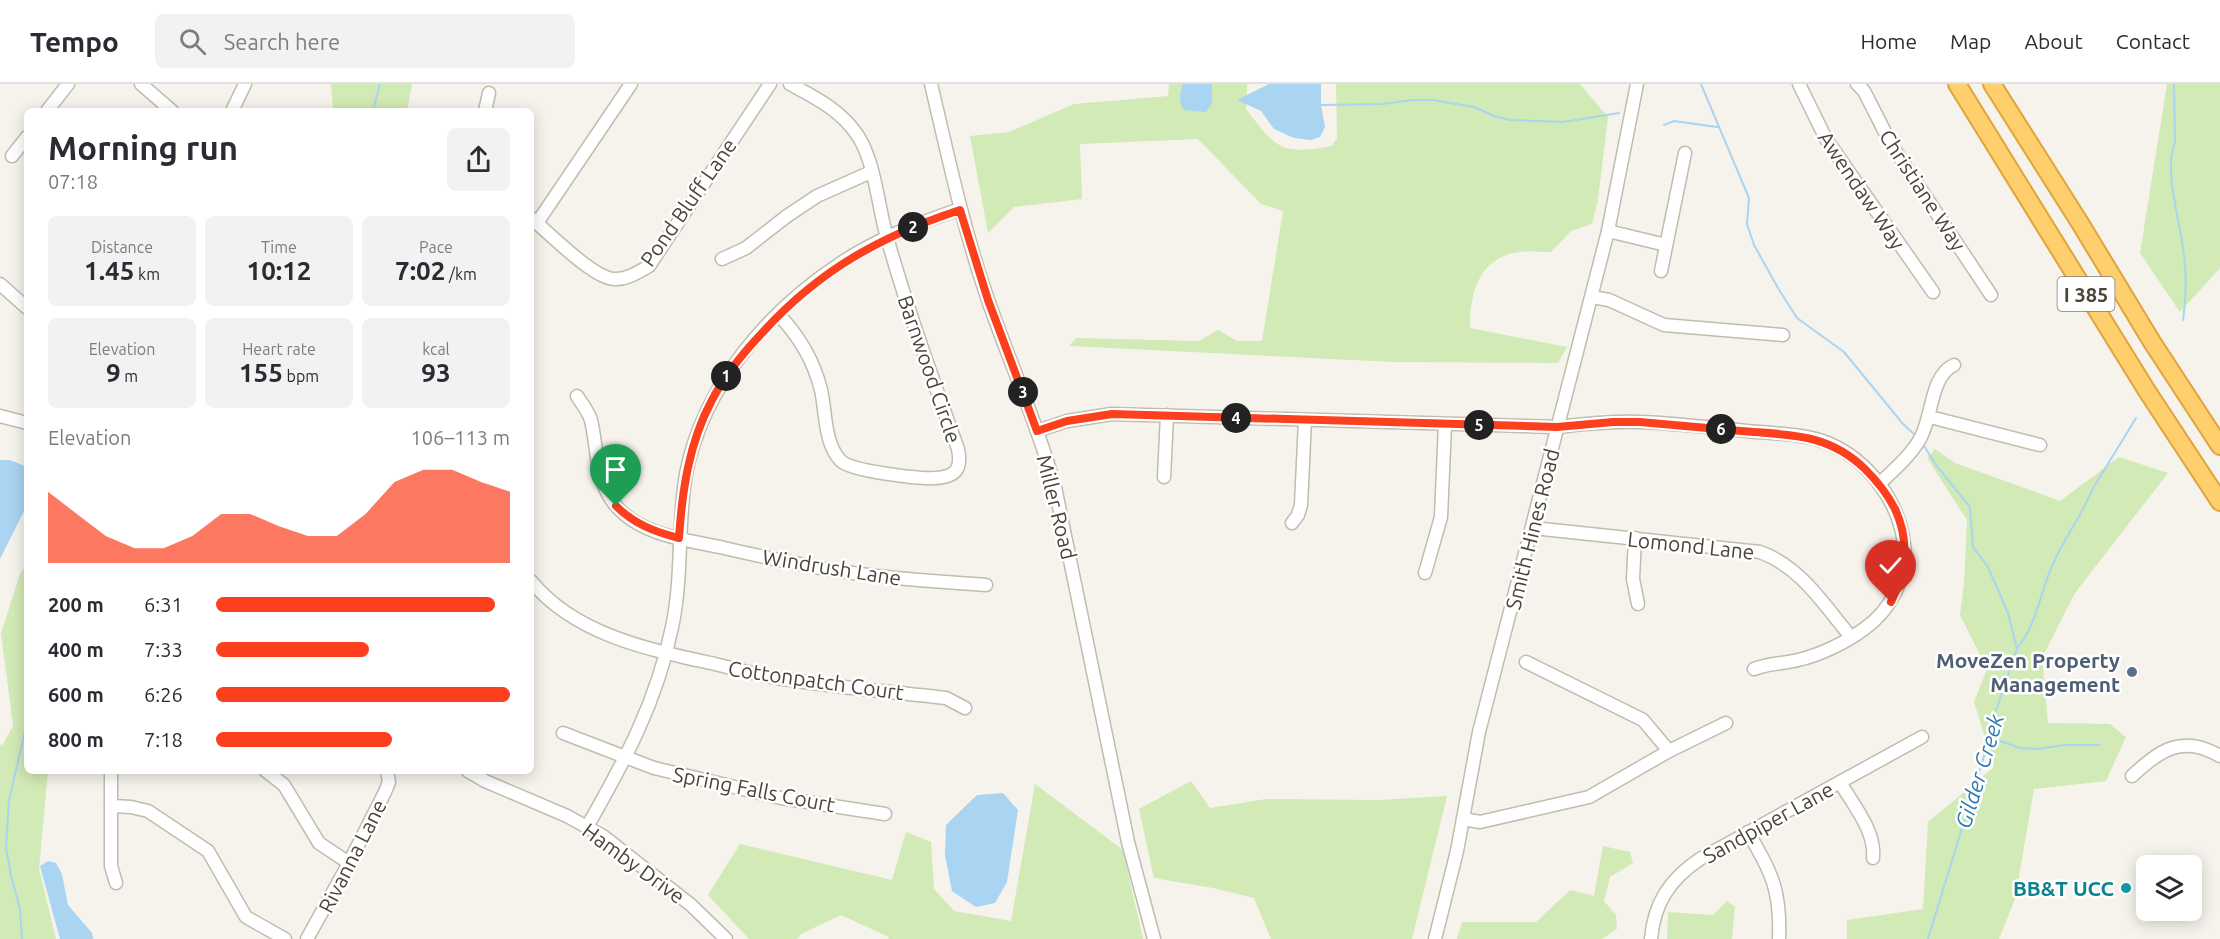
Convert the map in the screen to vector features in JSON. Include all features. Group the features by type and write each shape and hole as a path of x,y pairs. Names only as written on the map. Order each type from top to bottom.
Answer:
{"highway":[{"name":"I 385","path":"1957,84 2146,391 2220,502"},
{"name":"I 385","path":"1992,84 2152,342 2220,446"}],"street":[{"path":"49,108 68,84"},
{"path":"141,84 169,108"},
{"path":"233,108 245,84"},
{"path":"534,220 631,84"},
{"name":"Pond Bluff Lane","path":"534,220 598,275 614,279 631,276 649,266 770,84"},
{"path":"790,84 824,102 840,114 858,136 867,155 887,238"},
{"name":"Miller Road","path":"932,84 960,210 988,300 1048,463 1061,513 1123,820 1154,939"},
{"name":"Smith Hines Road","path":"1435,939 1457,851 1479,732 1608,231 1637,84"},
{"name":"Awendaw Way","path":"1798,84 1826,139 1933,292"},
{"name":"Christiane Way","path":"1857,84 1864,91 1892,146 1991,295"},
{"path":"486,108 489,93"},
{"path":"12,156 24,141"},
{"path":"1660,271 1685,153"},
{"path":"722,259 746,248 787,216 818,196 871,172"},
{"path":"587,827 648,712 666,654 677,598 681,505 696,438 710,403 736,361 778,314 812,284 842,262 887,238 927,220 960,210"},
{"path":"1608,231 1666,245"},
{"name":"Barnwood Circle","path":"778,314 807,353 820,389 829,437 836,455 843,463 865,470 931,478 951,475 958,469 960,460 958,448 906,302 887,238"},
{"path":"0,284 24,305"},
{"path":"1592,297 1610,300 1664,325 1782,335"},
{"path":"1880,484 1917,444 1930,417 1939,378 1944,369 1954,364"},
{"name":"Windrush Lane","path":"577,396 586,408 590,419 600,479 607,494 626,516 640,525 679,538 765,558 867,575 986,585"},
{"path":"1037,431 1067,421 1097,415 1167,415 1557,427 1640,422 1809,438 1828,443 1846,453 1880,484 1899,519 1905,546 1905,564 1891,602 1875,621 1851,637 1813,656 1791,662 1768,663 1754,669"},
{"path":"1164,477 1167,415"},
{"path":"0,416 24,422"},
{"path":"1930,417 2040,445"},
{"path":"1292,523 1301,505 1305,420"},
{"path":"1425,573 1442,510 1445,424"},
{"name":"Lomond Lane","path":"1533,528 1746,549 1770,555 1800,576 1851,637"},
{"path":"1635,538 1633,579 1638,604"},
{"name":"Cottonpatch Court","path":"534,583 558,606 588,625 619,640 666,654 789,680 946,698 965,708"},
{"path":"1526,662 1643,720 1669,751"},
{"path":"1463,819 1479,822 1589,797 1669,751 1726,723"},
{"name":"Spring Falls Court","path":"563,733 625,759 654,768 781,798 885,814"},
{"name":"Sandpiper Lane","path":"1651,939 1661,897 1677,877 1700,859 1922,737"},
{"path":"2132,776 2155,755 2177,747 2201,747 2220,756"},
{"path":"111,774 111,866 116,883"},
{"path":"271,774 284,785 319,843 350,863"},
{"name":"Rivanna Lane","path":"308,939 350,863 385,792 389,782 388,774"},
{"name":"Hamby Drive","path":"473,774 587,827 617,847 691,905 726,939"},
{"path":"1840,782 1870,834 1874,846 1873,858"},
{"path":"111,806 148,811 208,851 246,917 285,939"},
{"path":"1748,832 1776,890 1780,908 1779,939"}],"green space":[{"path":"331,84 412,84 408,108 333,108"},
{"path":"1169,84 1247,84 1246,109 1265,133 1281,146 1301,150 1332,146 1337,138 1336,84 1580,84 1608,117 1598,200 1592,224 1571,231 1551,252 1518,252 1498,259 1482,274 1477,284 1470,316 1470,328 1567,347 1558,363 1393,362 1069,346 1076,338 1199,341 1218,330 1237,341 1262,341 1283,211 1261,204 1198,139 1080,144 1082,199 1014,207 988,233 970,136 1009,132 1074,104 1168,96"},
{"path":"2167,84 2220,84 2220,268 2180,312 2140,253"},
{"path":"1935,449 1955,463 2060,501 2119,457 2168,473 2075,593 2042,658 2048,723 2110,724 2126,737 2106,781 2034,789 2015,899 1999,939 1847,939 1847,920 1923,909 1928,822 1994,767 1974,702 1987,669 1960,615 1967,520 1927,458"},
{"path":"24,568 24,774 48,774 39,869 56,939 0,939 0,744 2,746 13,726 1,633 20,574"},
{"path":"1191,781 1210,808 1266,799 1379,800 1447,796 1412,939 1271,939 1254,898 1154,878 1139,809"},
{"path":"1035,784 1123,850 1143,939 889,939 841,915 801,934 797,939 749,939 708,895 740,844 892,880 906,832 931,842 934,889 954,911 1011,921"},
{"path":"1603,846 1630,852 1633,863 1610,877 1604,901 1616,915 1617,929 1602,939 1457,939 1462,922 1536,922 1570,890 1594,896"},
{"path":"1727,901 1735,907 1732,939 1667,939 1668,912 1713,915"}],"water":[{"path":"1183,84 1212,84 1212,103 1206,112 1184,110 1180,97"},
{"path":"1269,84 1321,84 1321,105 1325,127 1320,137 1311,140 1294,138 1274,129 1261,111 1237,100"},
{"path":"0,460 10,460 24,466 24,511 0,559"},
{"path":"1003,793 1018,810 1007,882 995,903 976,907 952,891 945,855 946,825 977,795"},
{"path":"48,861 56,863 62,874 68,905 92,933 93,939 60,939 40,866"}],"waterway":[{"path":"374,108 380,84"},
{"name":"Gilder Creek","path":"1701,84 1749,198 1747,224 1754,245 1778,288 1797,318 1844,352 1903,424 1915,435"},
{"path":"2174,84 2175,143 2171,167 2185,263 2186,288 2183,320"},
{"path":"1321,105 1433,100 1474,107 1510,120 1563,122 1619,113"},
{"path":"1664,125 1674,121 1717,127"},
{"path":"2017,648 2024,639 2038,608 2057,554 2092,490 2136,418"},
{"name":"Gilder Creek","path":"1924,446 1936,465 1970,507 1973,547 1988,567 2008,613 2017,649 1989,731 1988,743 1928,939"},
{"path":"22,939 20,909 6,847 9,800 24,736"},
{"path":"1988,743 2000,741 2020,748 2036,749 2065,745 2100,745"}],"place":[{"name":"MoveZen Property Management","path":"2132,672"},
{"name":"BB&T UCC","path":"2126,888"}],"route":[{"path":"616,506 640,525 679,538 681,505 696,438 710,403 736,361 778,314 812,284 842,262 927,220 960,210 988,300 1037,431 1067,421 1112,414 1557,427 1640,422 1789,435 1819,440 1846,453 1880,484 1899,519 1905,546 1905,564 1891,602"}]}
